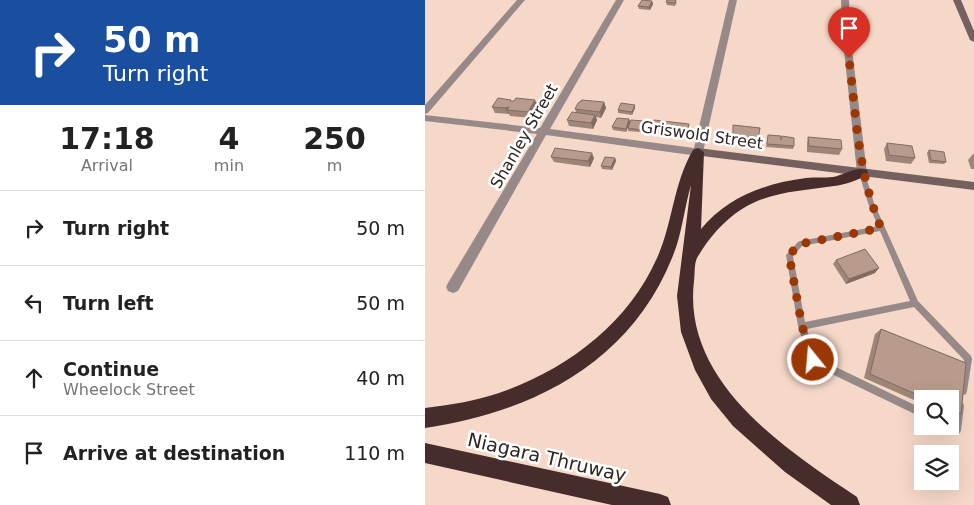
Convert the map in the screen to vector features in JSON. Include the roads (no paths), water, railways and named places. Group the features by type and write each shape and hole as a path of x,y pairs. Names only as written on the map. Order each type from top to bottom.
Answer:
{"highway":[{"path":"698,152 697,198 685,294 687,328 698,359 719,397 753,433 803,473 849,505"},
{"path":"425,418 448,416 484,408 529,391 592,353 620,328 642,302 658,273 675,226 687,171 698,152"},
{"path":"689,264 709,227 727,211 748,198 773,188 835,181 863,173"},
{"name":"Niagara Thruway","path":"425,453 660,505"}],"street":[{"path":"425,111 521,0"},
{"name":"Shanley Street","path":"453,287 620,0"},
{"path":"698,152 733,0"},
{"path":"845,0 847,41 863,173"},
{"path":"957,0 974,40"},
{"name":"Griswold Street","path":"425,118 974,186"},
{"path":"960,184 974,192"}],"lane":[{"path":"863,173 871,203 881,228 915,302 968,359 959,417"},
{"path":"881,228 800,244 789,255 802,326 813,360 914,410"},
{"path":"802,326 915,302"}]}
